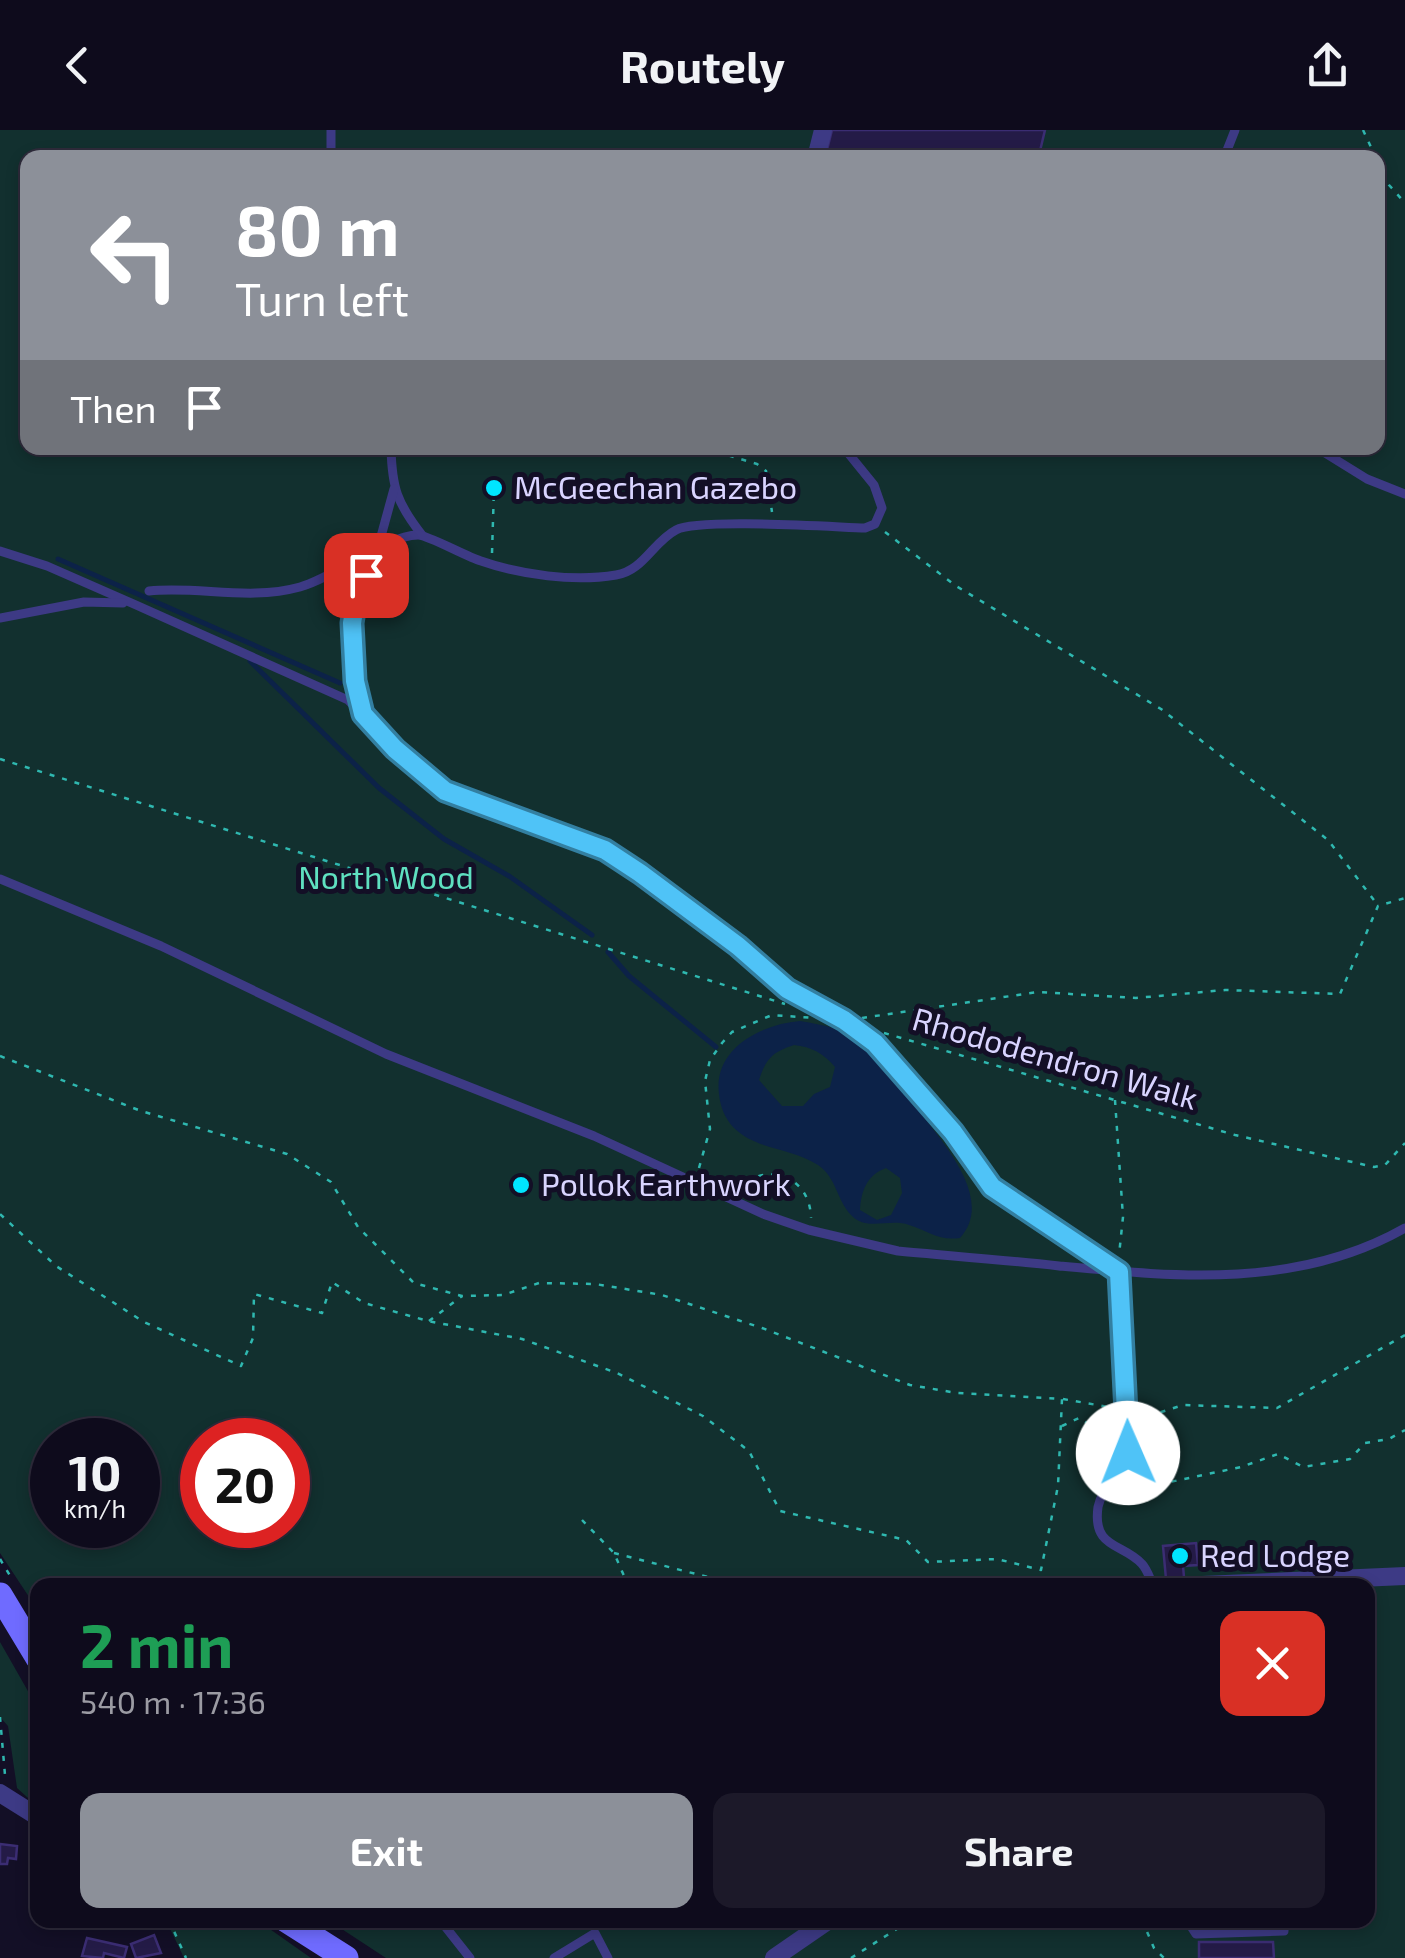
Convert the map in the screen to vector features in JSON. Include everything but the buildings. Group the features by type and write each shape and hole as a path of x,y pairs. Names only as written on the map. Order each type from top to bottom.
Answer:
{"main road":[{"path":"0,1595 30,1645"},
{"path":"299,1928 346,1958"}],"street":[{"path":"1360,1578 1405,1576"},
{"path":"3,1794 30,1812"},
{"path":"774,1958 817,1928"}],"lane":[{"path":"392,455 394,489 400,504 422,534 435,543 491,564 543,574 619,575 633,570 678,528 705,525 865,528 875,524 882,508 874,485 850,455"},
{"path":"1329,455 1367,479 1405,494"},
{"path":"363,714 355,681 352,623 356,598 377,551 394,489"},
{"path":"149,591 234,594 285,590 327,578 395,541 422,534"},
{"path":"0,551 47,566 136,604 348,700 395,749 445,791 605,850 738,946 787,989 844,1020 875,1043 953,1132 992,1187 1119,1272"},
{"path":"0,618 84,602 136,604"},
{"path":"0,879 160,946 386,1054 594,1136 694,1184 809,1230 898,1251 1214,1277 1314,1266 1379,1243 1405,1228"},
{"path":"1119,1272 1128,1453 1126,1466 1106,1488 1098,1504 1098,1520 1108,1544 1142,1563 1149,1578"},
{"path":"446,1928 470,1958"},
{"path":"1192,1928 1196,1934 1284,1928"},
{"path":"554,1958 595,1932 608,1958"}],"path":[{"path":"1385,176 1405,203"},
{"path":"727,455 757,464 766,471 770,508 780,526"},
{"path":"491,564 494,488"},
{"path":"875,524 956,586 1161,709 1328,840 1378,906"},
{"path":"0,759 790,1005"},
{"path":"1378,906 1405,898"},
{"path":"694,1184 710,1130 705,1080 710,1060 732,1032 772,1015 844,1020 1038,992 1136,998 1224,990 1340,994 1378,906"},
{"path":"808,1010 844,1020"},
{"name":"Rhododendron Walk","path":"879,1031 1235,1134 1374,1167 1385,1164 1405,1144"},
{"path":"0,1056 141,1111 287,1154 331,1182 358,1227 414,1283 462,1296 503,1295 538,1283 596,1284 646,1292 762,1328 910,1385 957,1393 1062,1399 1155,1414 1183,1405 1277,1408 1405,1336"},
{"path":"1115,1100 1123,1216 1119,1272"},
{"path":"734,1200 736,1188 758,1174 789,1178 801,1187 810,1204 809,1230"},
{"path":"0,1214 56,1266 144,1322 242,1366 253,1338 254,1294 322,1313 332,1282 364,1303 428,1322 522,1339 617,1373 703,1416 749,1451 780,1511 906,1540 928,1562 997,1560 1041,1570 1058,1486 1062,1399"},
{"path":"428,1322 462,1296"},
{"path":"1151,1486 1155,1414"},
{"path":"1060,1427 1080,1418 1106,1433 1128,1453 1151,1486"},
{"path":"1151,1486 1241,1467 1278,1454 1304,1466 1350,1459 1365,1443 1389,1439 1405,1430"},
{"path":"582,1520 614,1553 625,1578"},
{"path":"614,1553 712,1578"},
{"path":"0,1717 3,1794"},
{"path":"173,1928 186,1958"},
{"path":"851,1958 898,1928"},
{"path":"1145,1928 1154,1948 1164,1958"}],"green space":[{"name":"North Wood","path":"0,130 1405,130 1405,1958 386,1958 340,1928 1375,1928 1375,1578 30,1578 30,1598 0,1553"},
{"path":"0,1642 30,1695 30,1800 17,1788 8,1726 0,1717"},
{"path":"170,1928 268,1928 311,1958 184,1958"}],"water":[{"path":"800,1021 842,1031 866,1043 885,1061 967,1183 972,1203 970,1221 960,1238 940,1237 901,1223 871,1224 857,1220 818,1165 753,1141 731,1124 719,1094 724,1064 743,1041 785,1023","holes":["794,1045 817,1052 835,1067 830,1087 814,1094 803,1106 782,1106 759,1080 771,1057","886,1168 900,1178 902,1193 891,1215 877,1220 860,1210 861,1203 870,1179"]}],"waterway":[{"path":"58,559 340,683"},
{"path":"250,661 379,788 444,839 509,876 592,935"},
{"path":"608,952 629,976 716,1047"}],"place":[{"name":"McGeechan Gazebo","path":"494,488"},
{"name":"Pollok Earthwork","path":"521,1185"},
{"name":"Red Lodge","path":"1180,1556"}],"route":[{"path":"366,575 356,598 352,623 355,681 363,714 418,771 445,791 605,850 640,873 738,946 787,989 844,1020 875,1043 953,1132 992,1187 1119,1272 1128,1453"}]}
